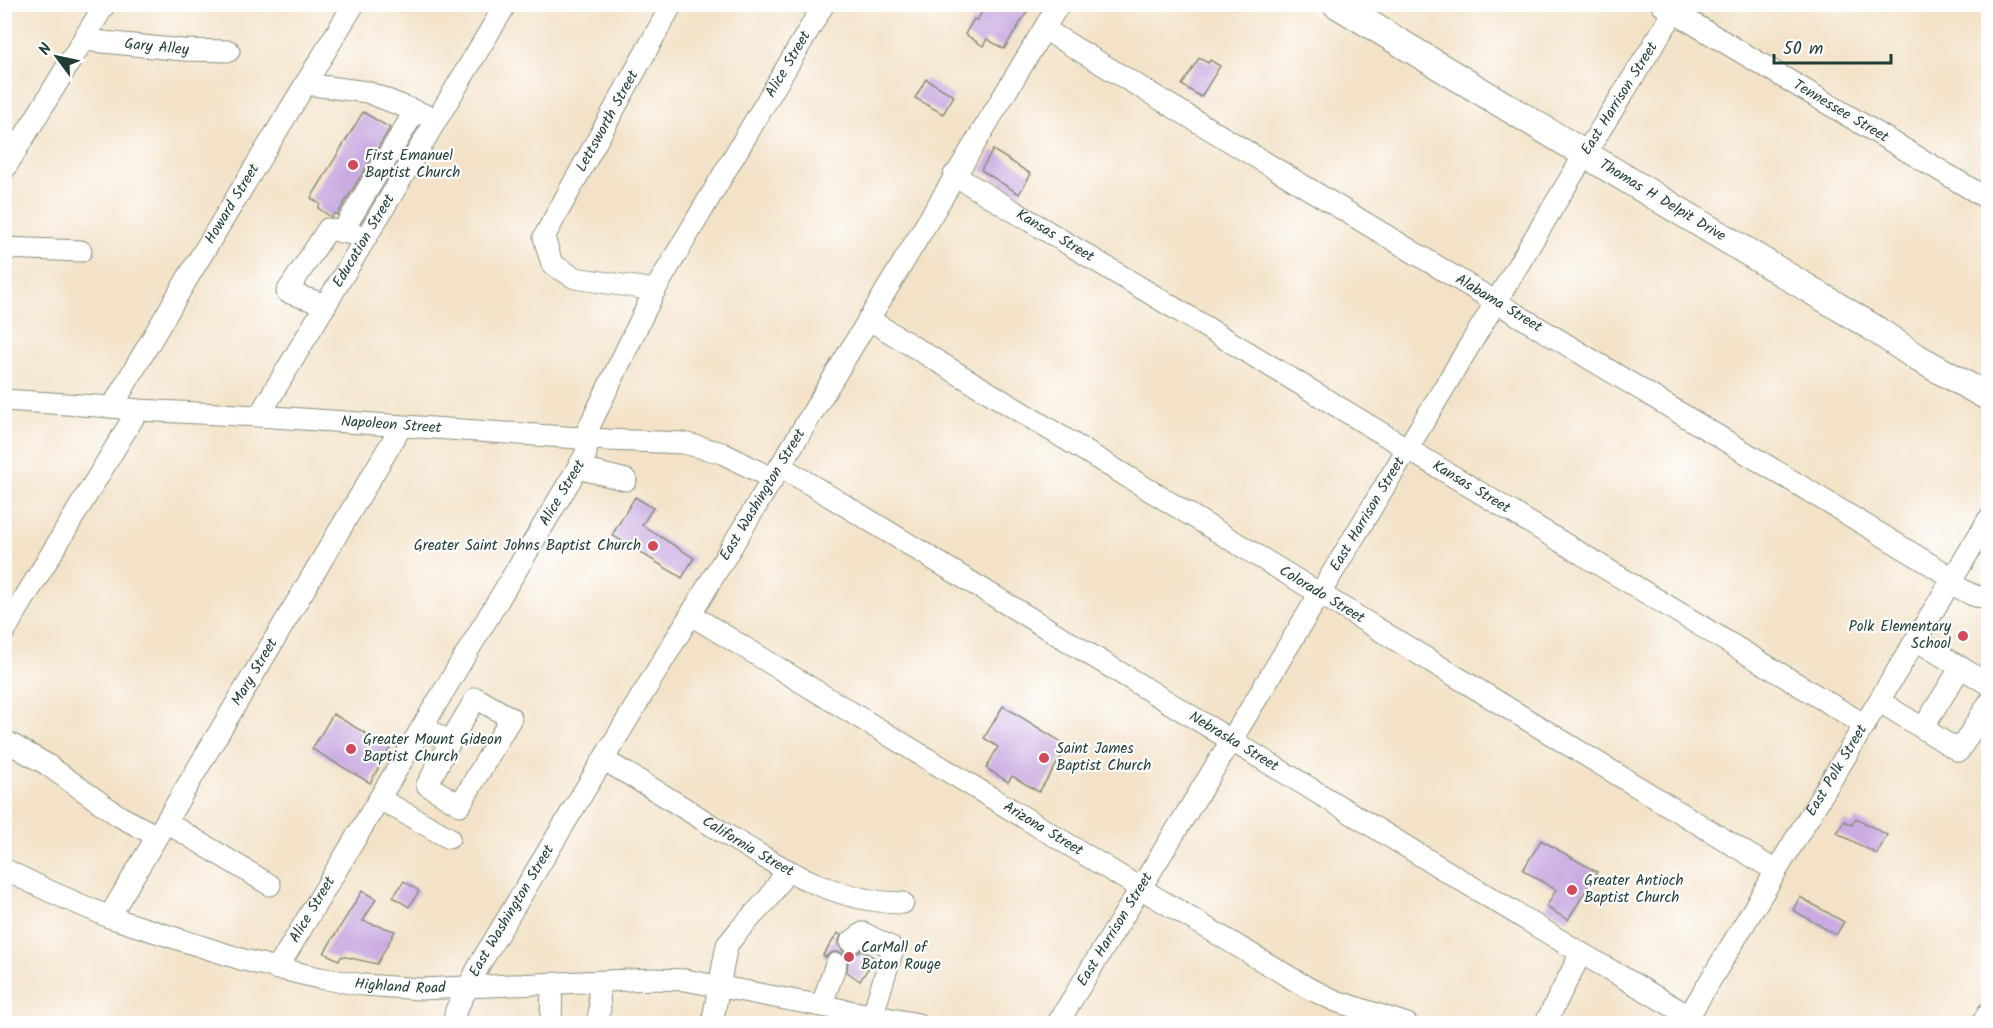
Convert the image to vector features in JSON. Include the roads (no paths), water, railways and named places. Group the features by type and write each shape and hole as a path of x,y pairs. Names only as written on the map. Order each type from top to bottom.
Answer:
{"main road":[{"name":"Thomas H Delpit Drive","path":"1336,4 1872,327 1918,358 1989,397"}],"street":[{"path":"4,170 105,4"},
{"name":"Howard Street","path":"112,407 354,4"},
{"name":"Education Street","path":"259,416 506,4"},
{"name":"Lettsworth Street","path":"656,290 575,278 552,264 544,237 672,4"},
{"name":"Alice Street","path":"277,969 586,454 588,429 656,290 824,4"},
{"name":"East Washington Street","path":"453,1023 456,1010 481,962 1059,4"},
{"name":"East Harrison Street","path":"1057,1023 1320,595 1672,7"},
{"name":"Tennessee Street","path":"1672,7 1989,199"},
{"name":"Alabama Street","path":"1044,29 1497,301 1952,580 1970,594 1989,597"},
{"name":"Gary Alley","path":"83,40 183,50 229,51"},
{"path":"305,84 367,92 437,120"},
{"path":"342,232 415,111"},
{"name":"Kansas Street","path":"954,176 1864,725"},
{"path":"326,304 287,292 328,229 366,237"},
{"path":"4,248 81,251"},
{"name":"Colorado Street","path":"868,319 1776,871"},
{"name":"Napoleon Street","path":"4,400 684,443 723,453 776,473"},
{"path":"4,632 138,410"},
{"name":"Mary Street","path":"109,917 401,426"},
{"path":"578,468 626,480"},
{"name":"Nebraska Street","path":"776,473 1231,741 1581,953 1687,1020"},
{"name":"East Polk Street","path":"1687,1020 1989,520"},
{"name":"Arizona Street","path":"691,615 1308,988 1336,1001 1407,1023"},
{"path":"1916,640 1989,684"},
{"path":"1923,728 1961,667"},
{"path":"476,698 511,718 460,805 427,785 450,742 476,698"},
{"path":"1879,701 1959,751 1989,704"},
{"path":"423,727 450,742"},
{"path":"4,740 46,765 119,816 162,829 270,885"},
{"name":"California Street","path":"604,760 806,880 851,897 880,903 903,903"},
{"path":"380,799 449,838"},
{"name":"Highland Road","path":"4,869 109,917 277,969 369,986 420,988 685,980 918,1023"},
{"path":"712,1023 727,945 770,898 787,870"},
{"path":"851,942 863,933 891,947 892,952 873,1014"},
{"path":"1545,1023 1581,953"},
{"path":"822,1004 836,964"},
{"path":"597,1023 600,1008 598,982"},
{"path":"551,1023 552,984"},
{"path":"1982,1023 1989,1013"}],"place":[{"name":"First Emanuel Baptist Church","path":"353,165"},
{"name":"Greater Saint Johns Baptist Church","path":"653,546"},
{"name":"Polk Elementary School","path":"1963,636"},
{"name":"Greater Mount Gideon Baptist Church","path":"351,749"},
{"name":"Saint James Baptist Church","path":"1044,758"},
{"name":"Greater Antioch Baptist Church","path":"1572,890"},
{"name":"CarMall of Baton Rouge","path":"849,957"}]}
